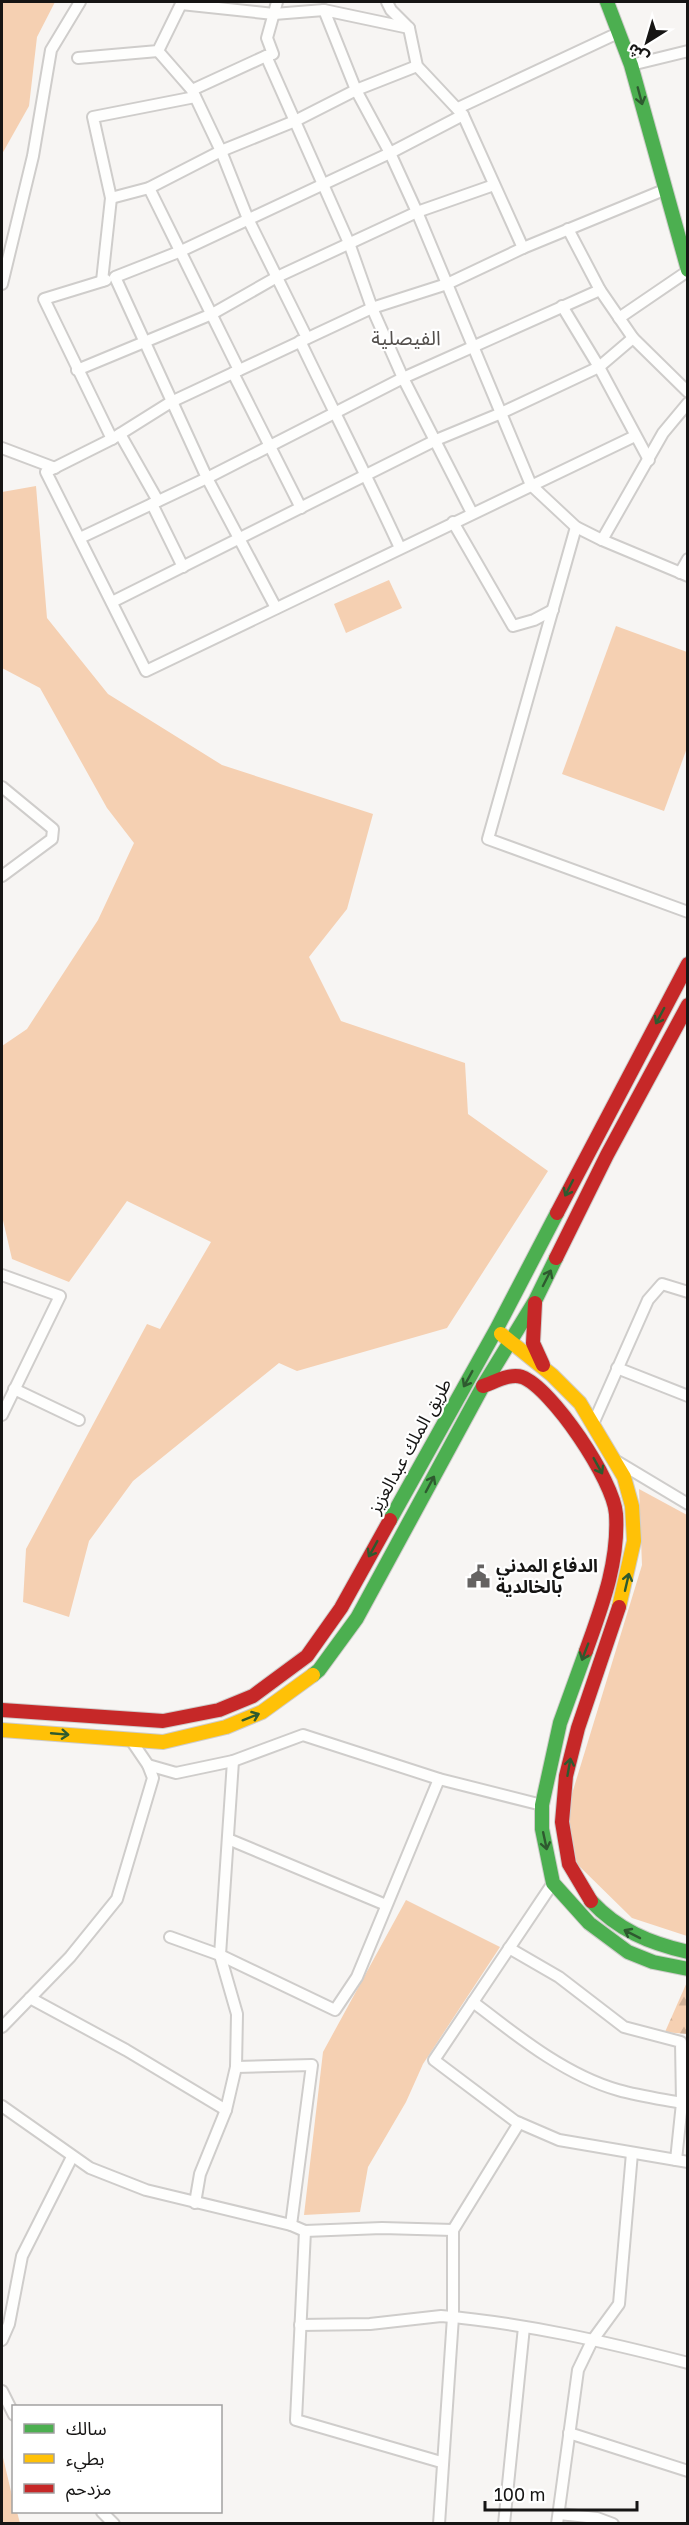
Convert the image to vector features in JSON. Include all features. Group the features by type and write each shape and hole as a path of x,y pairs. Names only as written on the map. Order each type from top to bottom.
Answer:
{"main road":[{"path":"607,2 631,65 664,190 682,224 687,270"},
{"name":"طريق الملك عبدالعزيز","path":"2,1710 163,1721 219,1710 253,1696 307,1656 341,1608 496,1330 687,964"},
{"name":"طريق الملك عبدالعزيز","path":"2,1730 163,1742 226,1727 262,1712 319,1670 357,1618 483,1386 535,1301 607,1155 687,1005"},
{"path":"535,1301 533,1343 539,1360 548,1373"},
{"path":"496,1330 548,1373 580,1404 626,1480 634,1528 634,1547 627,1586 572,1746 562,1800 563,1845 570,1869 583,1892 608,1919 632,1935 661,1946 687,1952"},
{"path":"487,1344 549,1398 585,1443 606,1480 616,1512 613,1569 609,1585 560,1723 542,1805 542,1829 553,1883 589,1923 628,1952 653,1962 687,1970"},
{"path":"483,1386 510,1376 522,1377 534,1384"}],"street":[{"path":"2,284 33,156 51,50 80,2"},
{"path":"102,281 111,198 93,117 194,93 273,54 267,38 277,2"},
{"path":"387,2 391,10 409,28 417,66 460,111 523,248"},
{"path":"158,51 182,3 274,14 324,10 409,28"},
{"path":"324,10 356,90 390,153 417,212 474,347 499,414 531,485 576,527 602,540 684,574 687,559"},
{"path":"183,567 155,502 77,370 44,299 115,277 248,219 321,183 390,153 460,111 618,33"},
{"path":"78,58 158,51"},
{"path":"158,51 194,93 221,151 248,219 277,277 334,412 367,475 400,548"},
{"path":"631,65 686,52 687,65"},
{"path":"266,56 349,243 372,308 403,378 472,513"},
{"path":"111,198 148,188 221,151 295,121 356,90 417,66"},
{"path":"77,370 212,314 277,277 417,212 494,185"},
{"path":"148,188 212,314 269,446 301,508"},
{"path":"635,436 147,671 46,472 116,437 171,402 304,339 372,308 447,284 523,248 664,190"},
{"path":"568,229 600,290 633,338 687,392"},
{"path":"619,318 687,270"},
{"path":"115,277 207,478 276,608"},
{"path":"80,538 207,478 403,378 600,290"},
{"path":"562,306 599,367 649,460"},
{"path":"112,602 436,440 499,414 599,367 633,338"},
{"path":"602,540 663,433 687,404"},
{"path":"2,448 55,468"},
{"path":"453,522 513,626 534,620 553,610"},
{"path":"576,527 488,839 687,912"},
{"path":"2,788 53,829 52,839 2,876"},
{"path":"2,1275 60,1296 2,1415"},
{"path":"593,1424 648,1300 662,1284 687,1292"},
{"path":"617,1368 687,1396"},
{"path":"14,1389 80,1420"},
{"path":"615,1461 687,1504"},
{"path":"148,1766 176,1773 233,1761 303,1735 439,1779 542,1805"},
{"path":"2,2027 70,1957 117,1899 153,1778 131,1740"},
{"path":"195,2204 200,2174 226,2110 236,2067 237,2014 220,1955 233,1761"},
{"path":"170,1937 220,1955 335,2010 357,1977 439,1779"},
{"path":"228,1839 386,1905"},
{"path":"553,1883 434,2060 519,2123 559,2140 687,2162"},
{"path":"509,1948 560,1977 624,2027 681,2042 682,2103 676,2160"},
{"path":"30,1998 126,2050 226,2110"},
{"path":"473,2002 571,2070 617,2090 682,2103"},
{"path":"236,2067 312,2065 291,2225"},
{"path":"2,2106 90,2168 146,2190 195,2204 291,2225 305,2231 382,2228 453,2230"},
{"path":"439,2523 441,2462 453,2317 453,2230 519,2123"},
{"path":"613,2523 597,2518 558,2519 578,2370 592,2341 619,2304 632,2153"},
{"path":"2,2340 9,2324 22,2256 72,2157"},
{"path":"305,2231 296,2420 441,2462"},
{"path":"300,2325 370,2324 441,2316 453,2317 524,2327 687,2363"},
{"path":"504,2523 524,2327"},
{"path":"2,2391 12,2411"},
{"path":"569,2433 687,2471"}],"green space":[{"path":"2,2 55,2 37,37 29,106 2,154"},
{"path":"36,486 47,618 108,694 222,765 373,814 347,909 309,957 341,1021 465,1063 468,1114 548,1171 447,1328 297,1371 279,1363 133,1481 89,1541 69,1617 23,1602 26,1549 147,1324 160,1329 211,1242 127,1201 69,1282 12,1259 2,1216 2,1046 27,1029 98,920 134,843 107,808 40,688 2,668 2,492"},
{"path":"389,580 402,608 346,633 334,604"},
{"path":"616,626 687,652 687,748 664,811 562,774"},
{"path":"639,1489 687,1515 687,1936 632,1918 577,1864 567,1810 642,1565"},
{"path":"406,1900 500,1947 423,2064 406,2102 368,2167 360,2212 304,2215 323,2052"},
{"path":"687,1982 687,2034 665,2032"},
{"path":"2,2453 12,2496 12,2513 17,2513 20,2523 2,2523"}],"traffic: fast":[{"path":"607,2 631,65 688,270"},
{"path":"390,1520 496,1330 557,1213"},
{"path":"313,1675 357,1618 483,1386 535,1301 556,1258"},
{"path":"586,1651 560,1723 542,1805 542,1829 553,1883 589,1923 628,1952 653,1962 688,1969"},
{"path":"591,1901 623,1928 647,1940 688,1952"}],"traffic: slow":[{"path":"501,1334 552,1375 580,1403 624,1477 632,1506 634,1541 619,1607"},
{"path":"2,1730 163,1742 226,1727 262,1712 313,1675"}],"traffic: jam":[{"path":"557,1213 688,964"},
{"path":"556,1258 607,1155 688,1005"},
{"path":"535,1303 533,1343 543,1365"},
{"path":"483,1386 513,1376 522,1377 535,1385 549,1398 580,1437 605,1480 613,1499 616,1532 612,1567 586,1651"},
{"path":"2,1710 163,1721 219,1710 253,1696 307,1656 341,1608 390,1520"},
{"path":"591,1901 569,1864 562,1822 566,1776 578,1728 619,1607"}],"place":[{"name":"الدفاع المدني بالخالدية","path":"478,1576"}],"district":[{"name":"الفيصلية","path":"406,338"}]}
